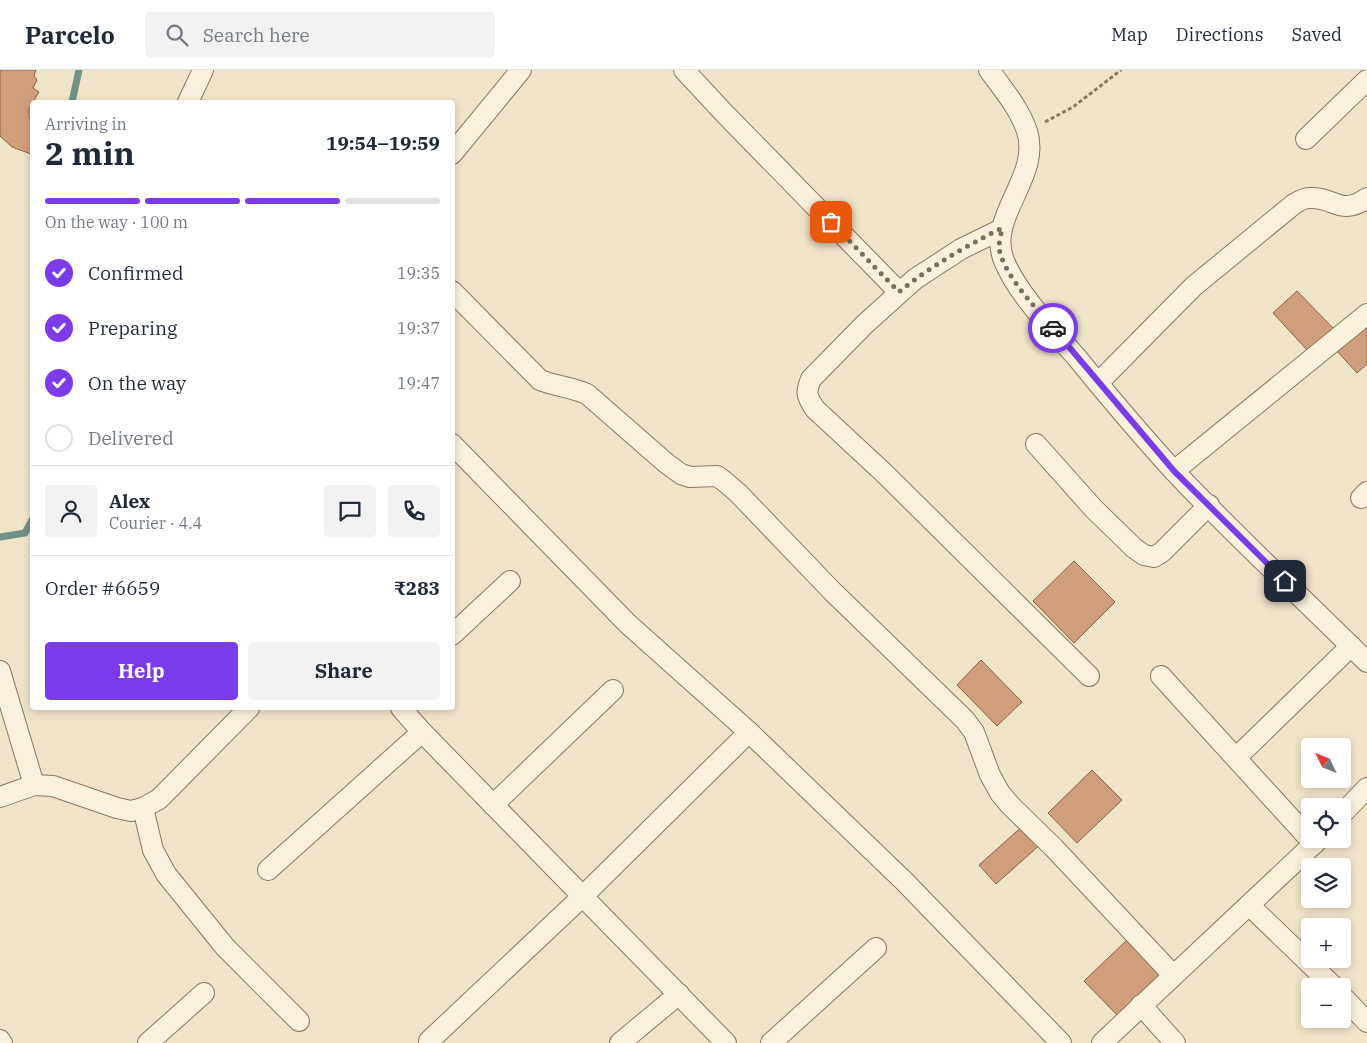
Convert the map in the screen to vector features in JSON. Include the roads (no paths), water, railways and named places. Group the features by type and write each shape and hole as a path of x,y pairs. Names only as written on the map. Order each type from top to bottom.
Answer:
{"street":[{"path":"189,100 203,70"},
{"path":"455,150 521,70"},
{"path":"684,70 899,292"},
{"path":"989,70 1017,109 1027,132 1030,156 1024,178 1011,203 1002,228 999,247 1005,264 1020,288 1174,471 1361,652 1236,758"},
{"path":"1306,139 1367,80"},
{"path":"1098,383 1194,286 1294,204 1307,197 1321,199 1344,207 1356,205 1367,198"},
{"path":"1002,228 961,249 915,279 899,292 811,379 807,387 808,398 815,409 885,474 1089,676"},
{"path":"455,293 540,380 550,384 574,388 586,394 681,474 690,477 717,476 738,493 832,591 965,720 974,732 990,775 1000,793 1173,975"},
{"path":"1174,471 1367,314"},
{"path":"1036,444 1115,531 1144,555 1154,556 1162,552 1208,505"},
{"path":"455,447 628,624 749,732 905,882 1061,1043"},
{"path":"455,632 510,581"},
{"path":"0,671 34,785"},
{"path":"1161,676 1301,825"},
{"path":"493,804 613,690"},
{"path":"0,797 34,785 53,786 117,808 131,811 143,808 159,799 247,710"},
{"path":"403,710 422,732 726,1043"},
{"path":"268,870 422,732"},
{"path":"429,1041 583,896 749,732"},
{"path":"1351,805 1367,788"},
{"path":"143,808 153,850 166,874 225,947 299,1022"},
{"path":"1102,1043 1309,848"},
{"path":"1250,905 1325,978"},
{"path":"771,1043 876,948"},
{"path":"148,1043 204,994"},
{"path":"620,1043 679,994"},
{"path":"1141,1005 1175,1043"},
{"path":"1351,1005 1367,1022"}],"waterway":[{"path":"72,100 79,70"},
{"path":"0,537 25,533 30,524"}]}
